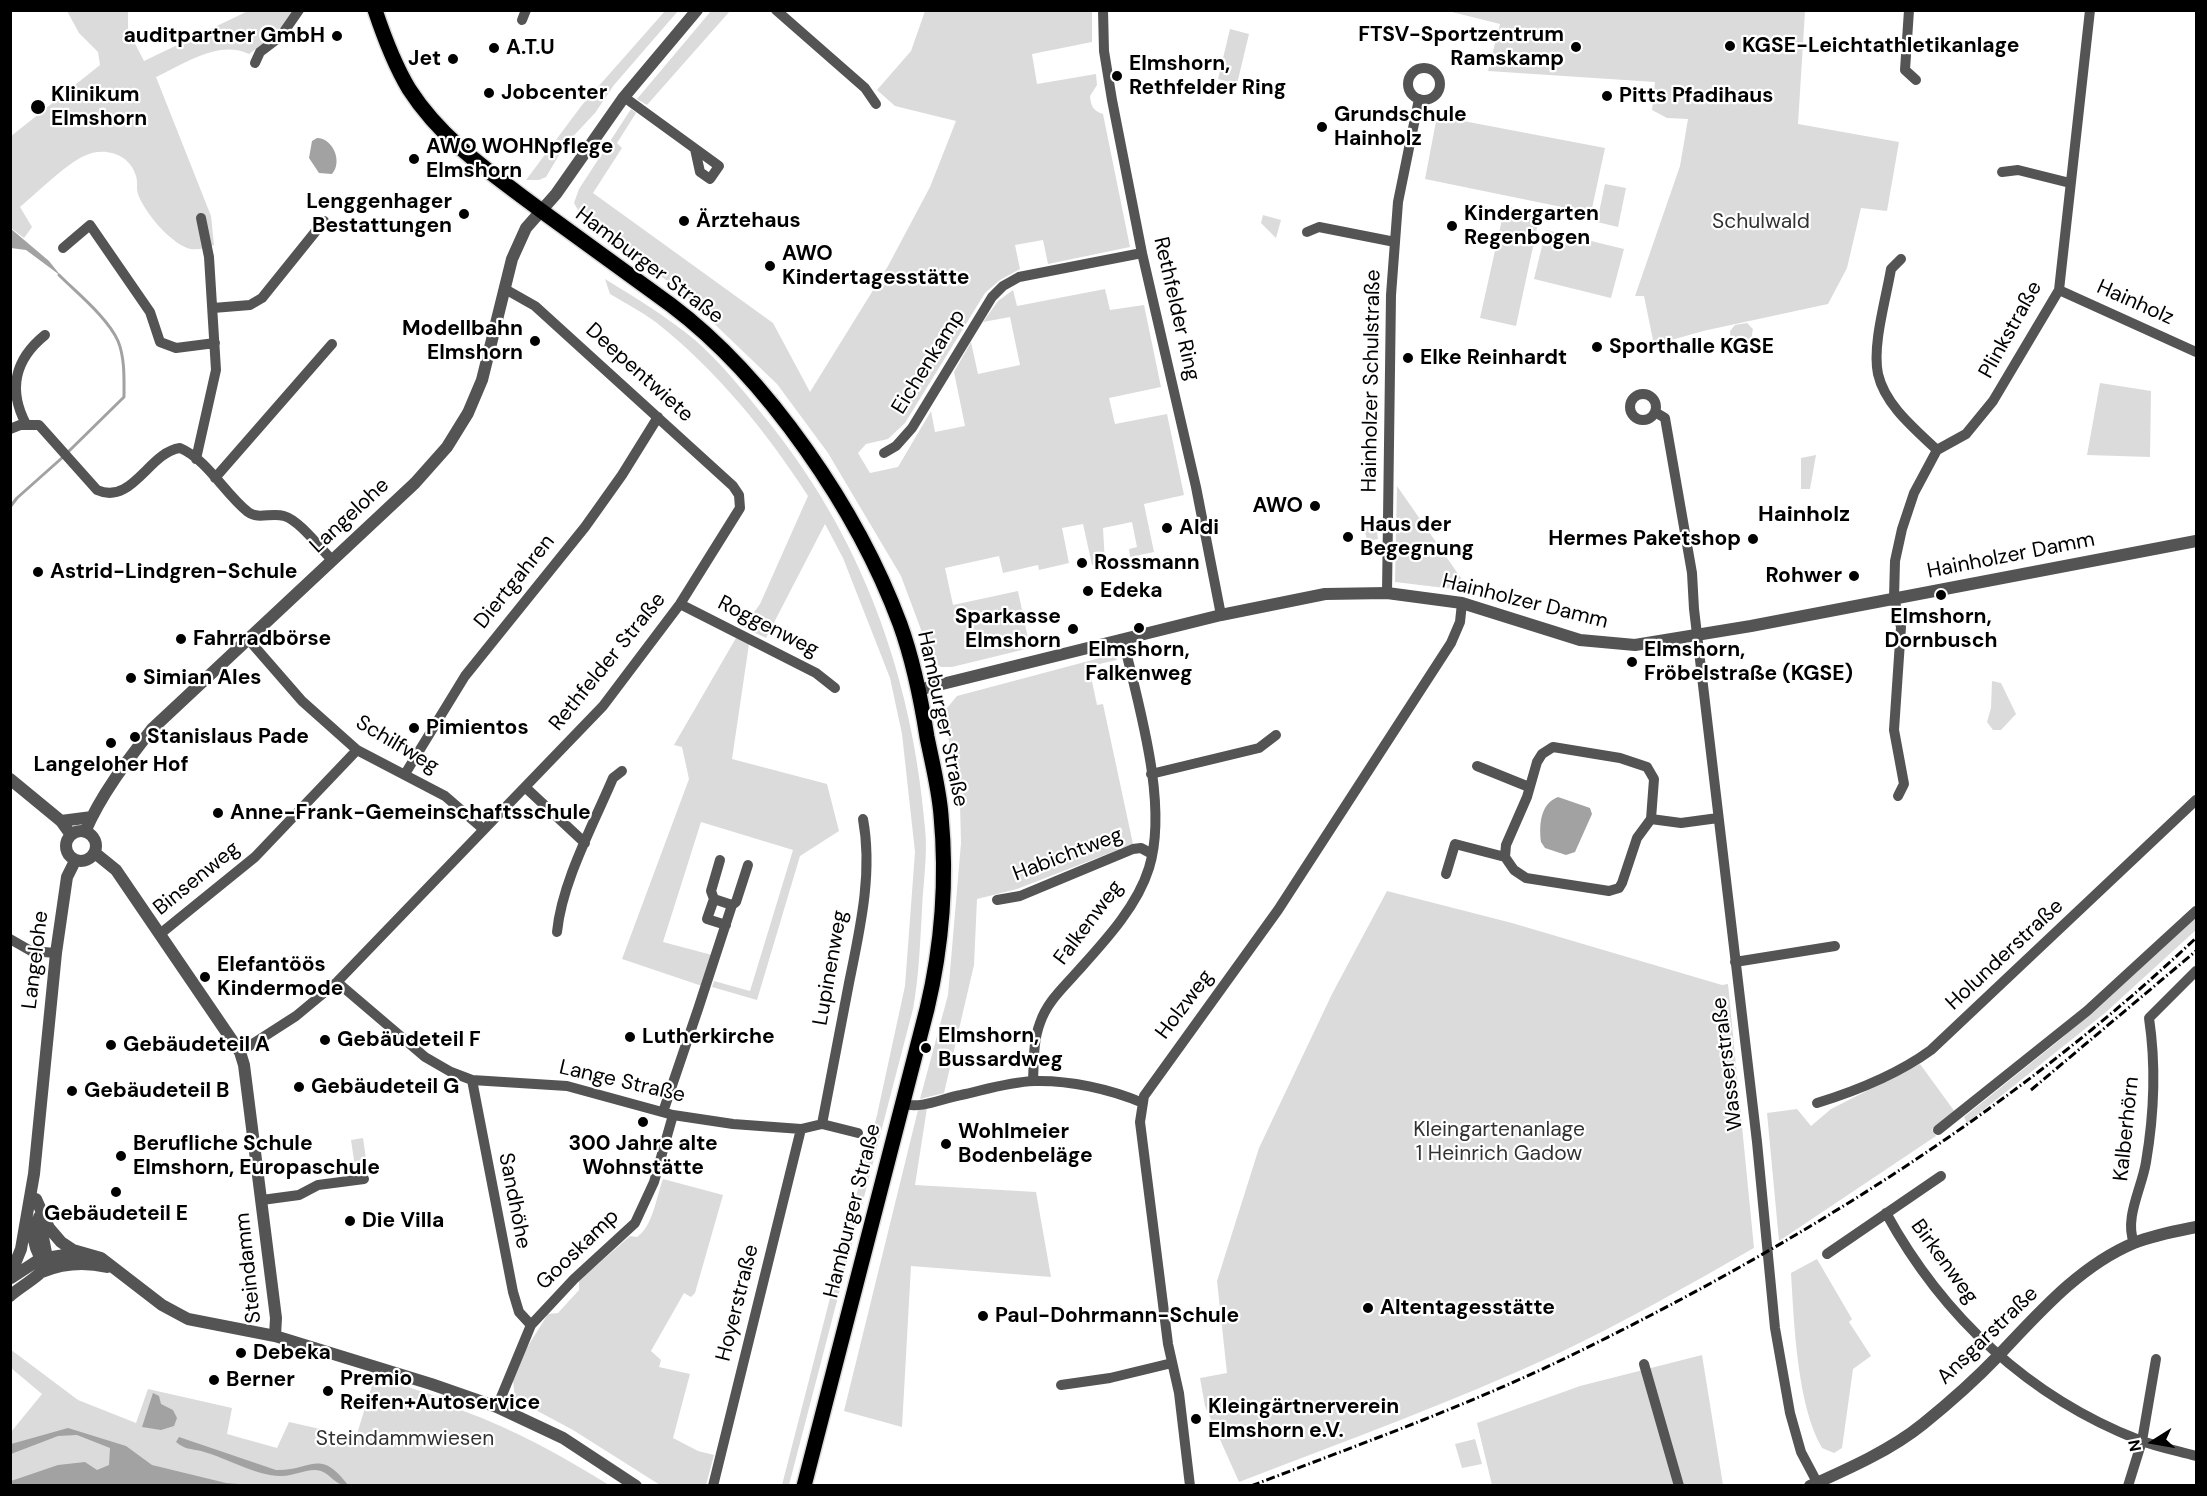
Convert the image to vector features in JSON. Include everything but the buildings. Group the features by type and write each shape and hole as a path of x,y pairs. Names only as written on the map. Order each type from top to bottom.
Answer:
{"main road":[{"name":"Hamburger Straße","path":"375,10 394,60 410,89 429,116 466,154 703,331 774,405 828,484 875,566 900,625 918,690 941,812 943,867 936,968 804,1485"}],"street":[{"path":"255,63 260,52 281,36 299,10"},
{"name":"Langelohe","path":"86,832 92,817 126,763 152,729 415,483 457,433 482,380 512,259 526,228 542,211 624,97 697,10"},
{"path":"776,10 865,88 876,104"},
{"name":"Rethfelder Ring","path":"1103,10 1108,81 1142,253 1173,380 1221,615"},
{"path":"1909,10 1905,70 1916,80"},
{"name":"Plinkstraße","path":"1937,450 1966,434 1993,401 2059,290 2090,10"},
{"path":"624,97 695,149"},
{"name":"Hainholzer Schulstraße","path":"1387,593 1390,322 1395,242 1398,202 1419,99"},
{"path":"2002,172 2018,170 2070,183"},
{"path":"196,459 213,388 215,343 209,257 201,218"},
{"path":"213,308 250,305 262,298 324,221"},
{"path":"63,248 90,225 150,312 160,342 176,348 215,343"},
{"name":"Hainholzer Schulstraße","path":"1307,232 1319,227 1395,242"},
{"name":"Eichenkamp","path":"884,453 896,446 912,428 992,297 1003,286 1019,277 1142,253"},
{"path":"1898,796 1904,784 1894,730 1901,627 1894,598 1895,561 1902,529 1914,493 1937,450 1901,416 1878,375 1876,354 1891,268 1901,259"},
{"name":"Deepentwiete","path":"504,289 536,306 733,486 739,495"},
{"name":"Hainholz","path":"2059,290 2196,352"},
{"path":"26,424 15,395 17,369 28,352 45,335"},
{"path":"215,478 332,344"},
{"name":"Wasserstraße","path":"1655,412 1665,418 1692,573 1697,636 1775,1328 1790,1413 1815,1484"},
{"name":"Diertgahren","path":"405,774 465,676 585,527 622,475 658,417"},
{"path":"10,429 26,424 39,425 97,490 104,494 121,491 174,449 188,452 254,515 287,517 332,560"},
{"name":"Rethfelder Straße","path":"240,1052 296,1016 337,982 482,828 603,706 680,604 740,508 739,495"},
{"name":"Hainholzer Damm","path":"918,690 1221,615 1325,594 1387,593 1462,603 1580,640 1635,645 1697,636 2196,541"},
{"name":"Holzweg","path":"1190,1485 1140,1122 1143,1103 1158,1074 1278,910 1451,643 1460,622 1462,603"},
{"name":"Roggenweg","path":"680,604 816,673 835,688"},
{"name":"Schilfweg","path":"248,639 302,700 357,750 445,796 482,828"},
{"name":"Falkenweg","path":"1033,1081 1037,1033 1048,1006 1118,923 1144,880 1152,854 1156,805 1123,639"},
{"path":"1151,774 1259,748 1276,735"},
{"path":"1446,873 1455,844 1504,857 1514,870 1526,878 1544,882 1567,882 1602,891 1615,890 1622,883 1637,838 1651,819 1654,790 1652,772 1644,765 1620,758 1553,747 1542,754 1537,762 1506,845 1504,857"},
{"name":"Binsenweg","path":"160,934 255,857 357,750"},
{"path":"1477,766 1529,787"},
{"path":"557,932 559,913 585,843 613,778 622,771"},
{"path":"10,779 61,821 71,835"},
{"path":"525,787 585,843"},
{"name":"Holunderstraße","path":"1817,1102 1840,1095 1914,1062 1931,1050 2196,800"},
{"path":"61,821 92,817"},
{"path":"1651,819 1681,823 1718,818"},
{"name":"Lupinenweg","path":"822,1124 857,945 866,880 868,846 863,819"},
{"path":"86,832 96,840 95,853 84,862 75,861 66,849 71,835 86,832"},
{"name":"Habichtweg","path":"997,900 1020,896 1133,849 1141,848 1152,854"},
{"name":"Steindamm","path":"95,853 116,870 240,1052 244,1065 262,1200 276,1318 275,1336 431,1384 497,1407 563,1438 636,1485"},
{"path":"720,860 711,891 714,899 707,919 726,925"},
{"name":"Langelohe","path":"10,1277 21,1249 32,1202 56,953 67,877 75,861"},
{"name":"Gooskamp","path":"497,1407 531,1324 574,1279 635,1223 654,1182 668,1113 732,904 736,902 748,865"},
{"path":"714,899 732,904"},
{"path":"1938,1130 1958,1117 2087,1011 2196,911"},
{"path":"10,939 31,951 56,953"},
{"path":"1735,962 1834,946"},
{"name":"Kalberhörn","path":"2134,1243 2130,1226 2146,1163 2153,1094 2153,1049 2148,1018 2196,971"},
{"name":"Lange Straße","path":"337,982 425,1057 451,1072 472,1080 567,1086 668,1113 801,1130 822,1124 858,1133"},
{"name":"Sandhöhe","path":"472,1080 513,1292 519,1312 531,1324"},
{"path":"902,1104 922,1106 952,1096 1033,1081 1058,1082 1115,1093 1143,1103"},
{"name":"Hoyerstraße","path":"713,1485 801,1130"},
{"path":"1827,1254 1941,1176"},
{"path":"262,1200 300,1195 318,1185 364,1179"},
{"path":"32,1202 56,1237 67,1247 101,1258 162,1305 188,1319 275,1336"},
{"name":"Langelohe","path":"32,1202 46,1264"},
{"name":"Birkenweg","path":"1886,1214 1954,1313 1998,1356 2070,1408 2142,1441 2196,1456"},
{"name":"Ansgarstraße","path":"1815,1484 1848,1468 1921,1426 1998,1356 2077,1278 2134,1243 2172,1231 2196,1227"},
{"path":"10,1277 81,1253"},
{"path":"10,1296 46,1264 84,1263 114,1268"},
{"path":"2128,1485 2142,1441 2156,1359"},
{"path":"1061,1385 1110,1378 1172,1363"},
{"path":"1644,1365 1679,1485"}],"green space":[{"name":"Schulwald","path":"1444,10 1805,11 1798,124 1899,142 1887,211 1861,208 1847,268 1828,304 1703,331 1654,345 1644,296 1635,296 1680,166 1688,119 1667,118 1652,110 1655,82 1488,71 1500,24"},
{"path":"67,11 128,11 128,30 144,61 248,11 293,11 278,32 249,54 237,50 213,52 189,60 156,77 211,216 214,245 190,249 172,239 158,225 141,201 133,168 122,157 108,152 92,153 77,160 20,207 32,227 24,238 11,228 10,137 100,65 98,52 79,33"},
{"path":"665,11 678,11 614,85 595,113 565,145 546,177 539,180 526,180 582,105"},
{"path":"711,11 730,11 647,105 637,99"},
{"path":"925,11 1092,11 1092,42 1032,54 1037,84 1096,74 1097,85 1090,100 1095,110 1103,114 1130,247 1048,264 1043,240 1015,245 1020,269 1000,280 985,293 905,423 888,439 866,444 858,453 870,473 898,467 931,411 935,432 965,426 954,372 971,342 978,374 1020,365 1010,317 983,322 998,301 1013,290 1017,306 1105,289 1110,310 1144,305 1161,387 1109,398 1115,424 1167,414 1184,495 1144,504 1154,552 1130,557 1129,549 1137,547 1132,522 1103,528 1105,563 1092,565 1083,524 1062,528 1069,563 1039,570 1038,565 1003,573 999,556 945,568 953,605 1018,591 1030,648 952,667 941,667 933,662 901,576 828,453 777,384 678,289 582,217 574,203 579,189 631,109 636,113 617,143 622,148 593,193 773,323 810,392 888,266 930,187 956,121 895,106 877,90 911,51"},
{"path":"1230,29 1249,34 1237,84 1218,79"},
{"path":"1437,116 1605,148 1591,213 1425,179"},
{"path":"1605,184 1626,188 1618,227 1597,222"},
{"path":"1505,206 1540,214 1516,326 1480,318"},
{"path":"1263,215 1281,220 1276,238 1261,223"},
{"path":"1546,230 1624,249 1611,298 1534,279"},
{"path":"605,279 695,340 738,385 797,460 854,557 876,608 894,661 908,715 918,771 926,848 919,960 913,1009 789,1485 782,1485 877,1115 905,986 915,852 902,734 890,678 843,558 825,524 766,638 743,627 760,604 808,496 776,449 720,382 657,323 610,294"},
{"path":"1747,323 1753,329 1750,345 1745,354 1738,354 1731,346 1730,331 1735,325"},
{"path":"2100,383 2151,391 2150,457 2087,455"},
{"path":"1816,455 1810,489 1801,489 1801,458"},
{"path":"1397,486 1470,591 1395,582"},
{"path":"1375,519 1378,539 1367,541 1363,522"},
{"path":"736,638 749,644 732,759 827,784 839,831 800,856 757,1000 712,987 714,981 750,991 793,850 701,822 663,942 712,955 702,986 622,959 689,779 682,747 674,745"},
{"path":"1115,654 1117,660 1095,665 1090,672 1097,705 1103,704 1133,844 1017,889 977,899 974,965 944,1093 920,1099 948,995 961,843 960,804 945,718 947,708 957,696"},
{"path":"1992,681 2001,683 2016,714 2001,730 1993,730 1987,722 1991,708"},
{"name":"Kleingartenanlage 1 Heinrich Gadow","path":"1387,891 1512,923 1722,985 1728,984 1754,1248 1632,1316 1518,1372 1239,1482 1205,1406 1200,1378 1227,1373 1217,1281 1259,1148 1332,994"},
{"path":"2196,917 2196,930 2105,1013 1967,1123 1964,1117 2061,1039"},
{"path":"1920,1064 1955,1112 1932,1129 1936,1136 1779,1241 1767,1113 1797,1109 1811,1126 1831,1109"},
{"path":"927,1108 915,1185 1036,1192 1051,1277 911,1266 902,1427 844,1411 918,1110"},
{"path":"363,1138 367,1166 355,1167 351,1140"},
{"path":"663,1179 723,1195 695,1293 691,1297 684,1293 651,1351 661,1360 659,1367 690,1374 673,1438 698,1451 714,1455 706,1485 660,1485 573,1430 515,1399 513,1380 521,1357 548,1314 558,1313 579,1290 579,1281 630,1236 637,1237 642,1232 650,1219"},
{"path":"1817,1259 1852,1319 1849,1322 1871,1356 1853,1369 1842,1448 1834,1453 1822,1448 1814,1430 1807,1410 1798,1363 1791,1273"},
{"name":"Steindammwiesen","path":"10,1349 78,1400 136,1423 148,1389 232,1408 227,1434 277,1448 289,1422 356,1437 374,1379 388,1384 390,1381 462,1405 461,1410 537,1444 609,1485 11,1485 11,1432 42,1394 11,1368"},
{"path":"1702,1355 1723,1485 1492,1485 1477,1423 1580,1386"},
{"path":"1475,1439 1482,1464 1462,1468 1455,1444"}],"shaded area":[{"path":"317,138 328,142 335,152 337,163 332,174 319,173 309,158 312,141"},
{"path":"10,228 49,261 61,276 26,250 11,248"},
{"path":"1558,797 1590,808 1592,814 1575,852 1566,855 1545,848 1541,842 1540,829 1544,810 1552,800"},
{"path":"153,1393 159,1396 161,1404 173,1410 177,1418 174,1426 161,1430 142,1427"},
{"path":"68,1428 126,1446 152,1465 226,1483 250,1485 11,1485 11,1481 58,1465 85,1462 97,1470 109,1465 110,1448 77,1435 58,1436 11,1454 11,1444"},
{"path":"179,1437 276,1470 322,1464 338,1473 348,1485 340,1484 325,1473 316,1470 285,1476 260,1473 211,1454 185,1447 176,1442"}],"waterway":[{"path":"59,275 92,306 113,332 122,354 124,369 124,397 68,452"},
{"path":"10,507 63,457"}],"railway":[{"path":"1251,1486 1498,1389 1578,1352 1744,1265 1903,1168 1980,1115 2055,1059 2127,1000 2196,938"},
{"path":"2031,1090 2196,951"}],"place":[{"name":"auditpartner GmbH","path":"337,36"},
{"name":"KGSE-Leichtathletikanlage","path":"1730,46"},
{"name":"FTSV-Sportzentrum Ramskamp","path":"1576,47"},
{"name":"A.T.U","path":"494,48"},
{"name":"Jet","path":"453,59"},
{"name":"Elmshorn, Rethfelder Ring","path":"1117,76"},
{"name":"Jobcenter","path":"489,93"},
{"name":"Pitts Pfadihaus","path":"1607,96"},
{"name":"Klinikum Elmshorn","path":"38,107"},
{"name":"Grundschule Hainholz","path":"1322,127"},
{"name":"AWO WOHNpflege Elmshorn","path":"414,159"},
{"name":"Lenggenhager Bestattungen","path":"464,214"},
{"name":"Ärztehaus","path":"684,221"},
{"name":"Kindergarten Regenbogen","path":"1452,226"},
{"name":"AWO Kindertagesstätte","path":"770,266"},
{"name":"Modellbahn Elmshorn","path":"535,341"},
{"name":"Sporthalle KGSE","path":"1597,347"},
{"name":"Elke Reinhardt","path":"1408,358"},
{"name":"AWO","path":"1315,506"},
{"name":"Aldi","path":"1167,528"},
{"name":"Haus der Begegnung","path":"1348,537"},
{"name":"Hermes Paketshop","path":"1753,539"},
{"name":"Rossmann","path":"1082,563"},
{"name":"Astrid-Lindgren-Schule","path":"38,572"},
{"name":"Rohwer","path":"1854,576"},
{"name":"Edeka","path":"1088,591"},
{"name":"Elmshorn, Dornbusch","path":"1941,595"},
{"name":"Elmshorn, Falkenweg","path":"1139,628"},
{"name":"Sparkasse Elmshorn","path":"1073,629"},
{"name":"Fahrradbörse","path":"181,639"},
{"name":"Elmshorn, Fröbelstraße (KGSE)","path":"1632,662"},
{"name":"Simian Ales","path":"131,678"},
{"name":"Pimientos","path":"414,728"},
{"name":"Stanislaus Pade","path":"135,737"},
{"name":"Langeloher Hof","path":"111,743"},
{"name":"Anne-Frank-Gemeinschaftsschule","path":"218,813"},
{"name":"Elefantöös Kindermode","path":"205,977"},
{"name":"Lutherkirche","path":"630,1037"},
{"name":"Gebäudeteil F","path":"325,1040"},
{"name":"Gebäudeteil A","path":"111,1045"},
{"name":"Elmshorn, Bussardweg","path":"926,1048"},
{"name":"Gebäudeteil G","path":"299,1087"},
{"name":"Gebäudeteil B","path":"72,1091"},
{"name":"300 Jahre alte Wohnstätte","path":"643,1122"},
{"name":"Wohlmeier Bodenbeläge","path":"946,1144"},
{"name":"Berufliche Schule Elmshorn, Europaschule","path":"121,1156"},
{"name":"Gebäudeteil E","path":"116,1192"},
{"name":"Die Villa","path":"350,1221"},
{"name":"Altentagesstätte","path":"1368,1308"},
{"name":"Paul-Dohrmann-Schule","path":"983,1316"},
{"name":"Debeka","path":"241,1353"},
{"name":"Berner","path":"214,1380"},
{"name":"Premio Reifen+Autoservice","path":"328,1391"},
{"name":"Kleingärtnerverein Elmshorn e.V.","path":"1196,1419"}],"district":[{"name":"Hainholz","path":"1804,515"}]}
